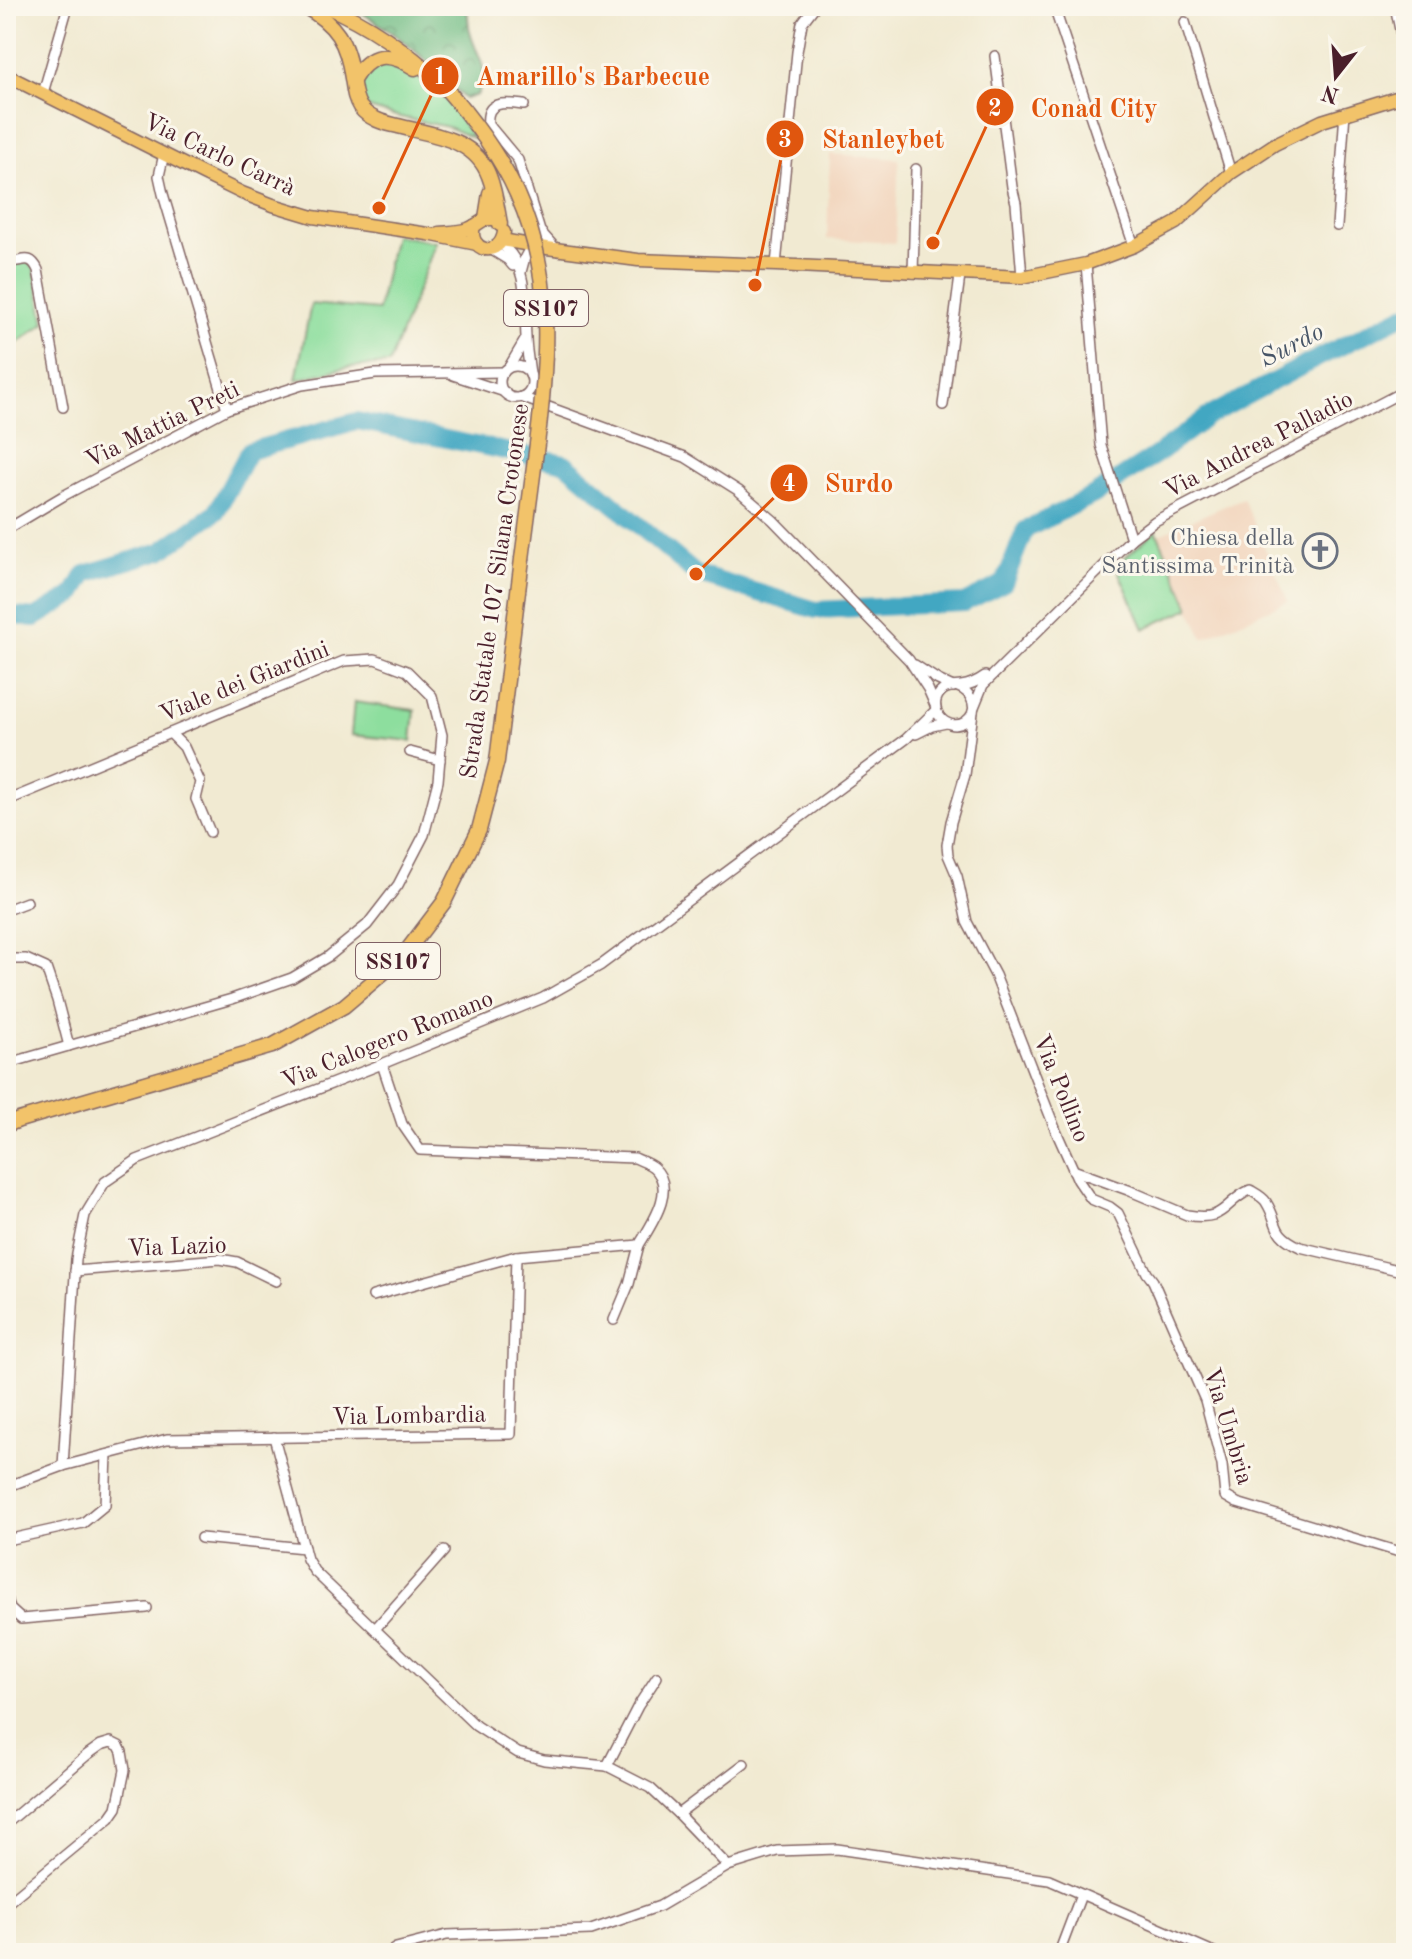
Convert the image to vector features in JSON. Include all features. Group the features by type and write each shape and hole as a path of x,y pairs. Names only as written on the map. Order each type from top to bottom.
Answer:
{"highway":[{"path":"304,6 331,25 343,41 349,56 355,99 362,110 380,122 461,143 474,152 492,185 499,237"},
{"name":"Strada Statale 107 Silana Crotonese","path":"6,1125 272,1046 344,1006 403,956 444,902 479,830 497,761 543,396 547,349 542,274 532,232 517,193 496,154 471,118 442,84 413,57 351,17 326,6"},
{"path":"353,80 369,60 390,56 442,84"},
{"path":"480,222 492,185"}],"main road":[{"name":"Via Carlo Carrà","path":"6,75 242,193 293,212 477,244"},
{"path":"499,237 531,246 638,260 1022,277 1086,264 1134,246 1176,223 1231,173 1275,144 1345,112 1406,95"},
{"path":"494,219 499,237 485,249 477,244 473,235 480,222 494,219"},
{"name":"Via Carlo Carrà","path":"428,234 464,231 480,222"},
{"path":"499,237 552,249"}],"street":[{"path":"43,93 68,6"},
{"path":"776,265 797,52 802,23 815,6"},
{"path":"1395,6 1406,58"},
{"path":"1057,16 1134,246"},
{"path":"1185,22 1231,173"},
{"path":"995,56 1016,203 1022,277"},
{"path":"524,105 497,105 489,111 486,119 518,160 540,231 552,249"},
{"path":"1337,226 1345,112"},
{"path":"164,154 159,176 161,185 227,409"},
{"path":"913,273 916,169"},
{"path":"499,237 508,260 521,275"},
{"path":"521,397 531,388 532,379 525,340 521,275 531,246"},
{"path":"6,261 30,260 38,270 63,407"},
{"path":"1086,264 1101,445 1131,539"},
{"path":"943,405 960,276"},
{"path":"505,392 501,382 525,340"},
{"name":"Via Mattia Preti","path":"6,530 63,496 227,409 302,385 375,374 506,370 512,366 522,367 530,375"},
{"name":"Via Mattia Preti","path":"442,372 572,416"},
{"path":"531,388 572,416 685,457 739,491 773,520 909,660 928,689 941,720 961,733 969,750"},
{"name":"Via Andrea Palladio","path":"1007,660 1131,539 1155,521 1406,390"},
{"name":"Viale dei Giardini","path":"6,801 344,661 375,659 407,671 432,696 442,735 438,781 424,835 398,885 367,925 329,956 292,978 232,999 6,1064"},
{"path":"909,660 938,680 968,692 973,709"},
{"path":"906,739 935,707 936,699 943,690 978,681 1007,660"},
{"path":"906,739 932,726 962,724 970,717 983,685 1007,660"},
{"name":"Via Pollino","path":"973,709 969,750 951,822 948,855 957,876 967,922 995,975 1073,1170 1196,1216 1217,1215 1250,1190 1265,1199 1276,1228 1289,1242 1406,1272"},
{"path":"170,733 184,747 200,782 196,799 210,832"},
{"name":"Via Calogero Romano","path":"63,1466 75,1271 85,1215 105,1182 137,1160 543,998 601,965 906,739"},
{"path":"410,752 440,760"},
{"path":"6,910 27,902"},
{"path":"6,959 26,959 46,968 69,1046"},
{"path":"382,1064 402,1124 420,1150 635,1158 655,1168 663,1183 662,1207 639,1245 629,1284 614,1320"},
{"name":"Via Umbria","path":"1073,1170 1091,1199 1118,1213 1153,1281 1205,1400 1222,1465 1225,1496 1237,1503 1406,1554"},
{"path":"373,1296 516,1256 639,1245"},
{"name":"Via Lombardia","path":"274,1437 511,1434 516,1256"},
{"name":"Via Lazio","path":"75,1271 220,1259 237,1262 276,1281"},
{"path":"6,1487 63,1466 167,1439 274,1437 307,1559 314,1571 476,1726 518,1753 544,1760 607,1766 650,1788 728,1866"},
{"path":"6,1542 83,1523 105,1505 107,1455"},
{"path":"201,1538 304,1548"},
{"path":"375,1629 444,1551"},
{"path":"6,1594 10,1609 21,1619 147,1608"},
{"path":"607,1766 657,1677"},
{"path":"6,1824 87,1755 109,1741 119,1746 125,1760 125,1770 117,1808 110,1818 6,1904"},
{"path":"678,1814 744,1764"},
{"path":"388,1953 396,1948 447,1935 591,1930 660,1906 728,1866 777,1851 837,1849 1049,1880 1216,1953"},
{"path":"1059,1953 1081,1895"}],"shaded area":[{"path":"830,154 899,159 895,243 827,239"},
{"path":"1243,498 1288,601 1203,638 1158,535"}],"green space":[{"path":"349,6 467,6 470,32 483,69 477,95 465,99 411,48 382,25"},
{"path":"386,58 445,97 473,138 448,127 369,108 363,103 358,88 364,71"},
{"path":"394,235 436,242 389,364 348,367 296,380 311,304 378,310"},
{"path":"27,262 34,267 45,323 6,351 6,265"},
{"path":"1156,530 1190,608 1144,629 1116,566"},
{"path":"354,702 415,710 412,741 351,735"}],"waterway":[{"name":"Surdo","path":"6,615 35,618 73,595 85,574 161,551 216,512 249,451 357,421 565,463 696,574 816,610 964,603 1004,583 1025,530 1094,495 1207,417 1406,314"}],"place":[{"name":"Amarillo's Barbecue","path":"379,208"},
{"name":"Conad City","path":"933,243"},
{"name":"Stanleybet","path":"755,285"},
{"name":"Chiesa della Santissima Trinità","path":"1320,551"},
{"name":"Surdo","path":"696,574"}]}
